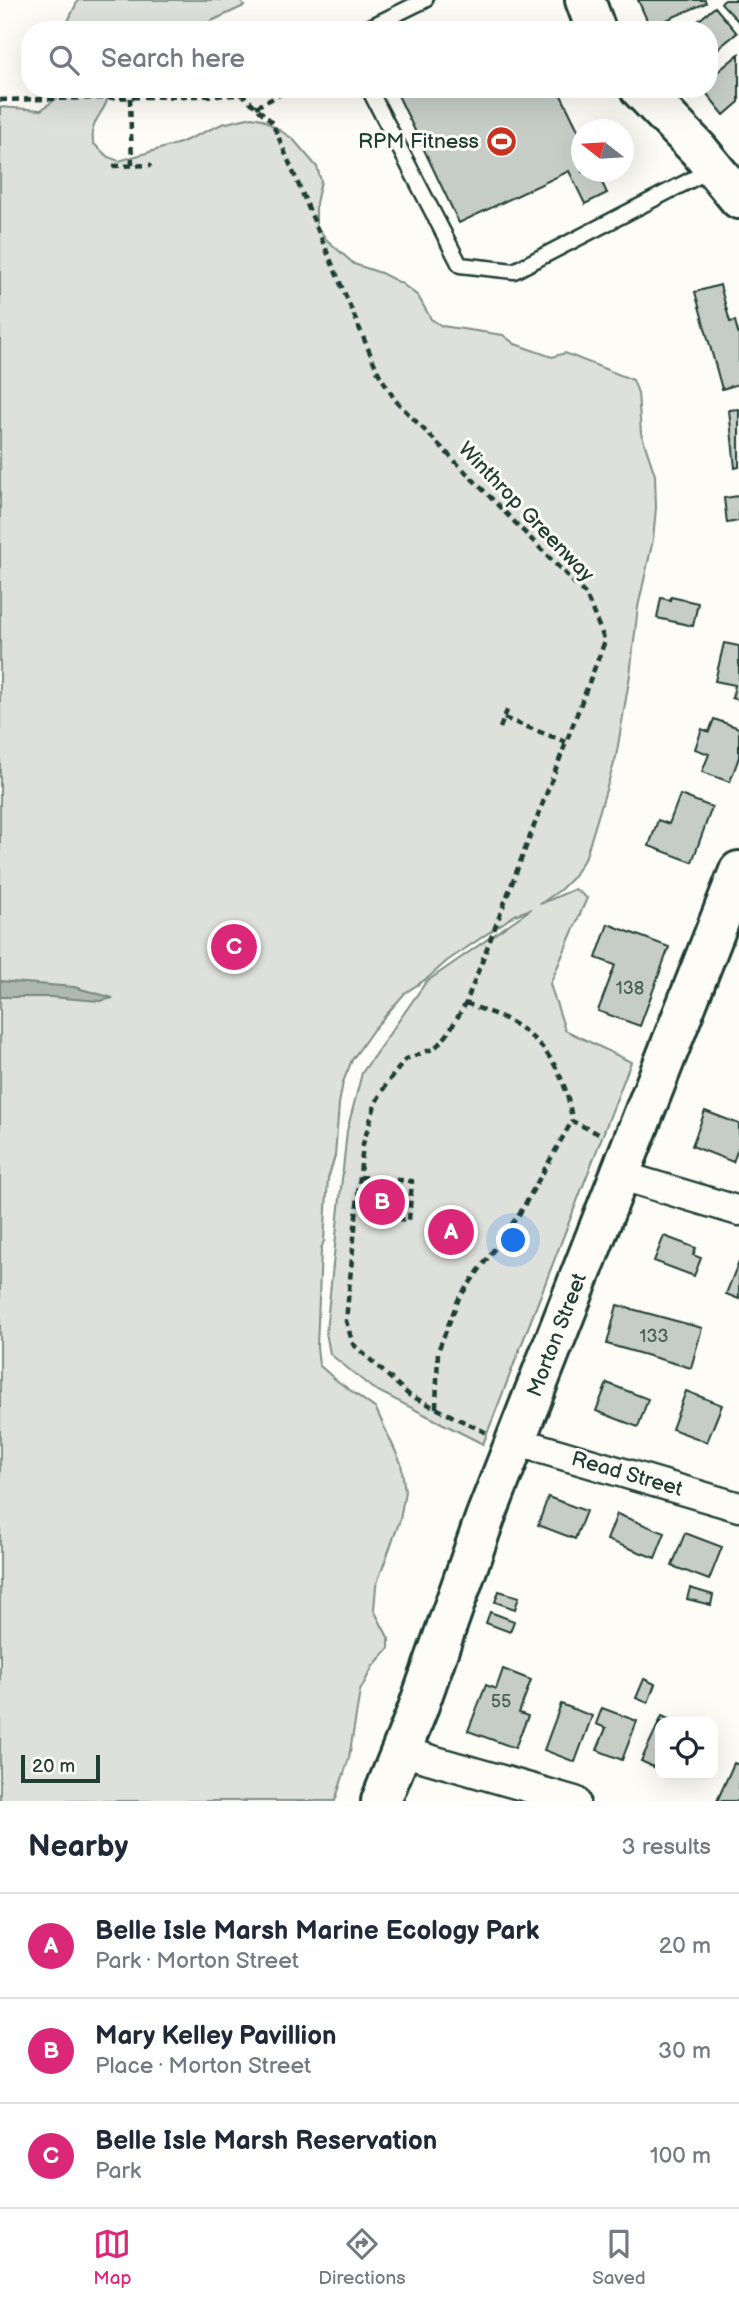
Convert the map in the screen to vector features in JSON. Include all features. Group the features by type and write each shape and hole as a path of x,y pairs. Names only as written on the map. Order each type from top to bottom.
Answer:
{"street":[{"path":"585,0 593,21"},
{"path":"649,98 715,168 739,198"},
{"name":"Morton Street","path":"381,1801 515,1441 624,1162 729,922 739,871"},
{"path":"624,1162 739,1211"},
{"name":"Read Street","path":"515,1441 739,1507"},
{"path":"401,1751 575,1801"}],"lane":[{"path":"382,21 425,0"},
{"path":"374,98 460,265 514,271 715,168"}],"path":[{"path":"0,100 87,98"},
{"path":"130,98 132,166"},
{"path":"246,98 256,107 274,98"},
{"name":"Winthrop Greenway","path":"256,107 272,122 378,372 395,400 586,595 605,641 466,1003 447,1035 435,1048 406,1059 387,1083 376,1102 366,1129 360,1177 346,1321 353,1343 409,1395 491,1435 515,1441"},
{"path":"113,166 152,165"},
{"path":"500,728 508,708"},
{"path":"504,718 566,742"},
{"path":"436,1408 438,1351 459,1298 520,1213 572,1121 570,1104 559,1069 533,1038 507,1020 466,1003"},
{"path":"572,1121 624,1162"},
{"path":"360,1177 412,1181 409,1220 401,1219 403,1190 399,1190"}],"shaded area":[{"path":"78,0 240,0 244,6 212,21 68,21"},
{"path":"57,98 108,98 94,124 93,143 108,157 119,161 180,143 222,124 252,117 262,119 293,139 317,167 321,181 316,203 316,225 327,240 354,264 401,283 418,296 431,319 442,326 503,335 515,344 552,357 565,353 633,380 638,393 641,433 655,475 653,540 638,607 616,757 586,856 573,877 540,904 575,889 587,898 550,984 565,1030 631,1062 483,1444 372,1388 330,1354 326,1332 347,1131 362,1073 426,982 531,909 515,915 405,993 373,1030 352,1060 343,1082 335,1156 328,1179 324,1241 321,1249 317,1347 319,1365 376,1409 401,1463 405,1491 400,1520 376,1586 374,1610 389,1639 389,1648 373,1666 360,1691 349,1758 335,1801 0,1801 0,107 41,110"},
{"path":"0,981 74,987 113,998 100,1001 0,997"}],"building":[{"path":"638,0 705,0 706,3 664,21 647,21"},
{"path":"725,0 739,0 738,21 721,3"},
{"path":"715,7 737,33 718,49 718,21 698,21"},
{"path":"739,54 739,102 724,115 710,98 718,98 718,72"},
{"path":"399,98 562,98 573,119 571,175 569,171 459,223"},
{"path":"574,182 602,182 607,193 585,204"},
{"path":"720,285 730,322 735,321 739,336 739,384 722,389 695,292"},
{"path":"739,409 739,467 735,468 729,410"},
{"path":"739,496 739,521 727,523 724,498"},
{"path":"671,597 698,603 693,626 657,618 661,598 670,600"},
{"path":"724,643 739,646 739,700 732,698 735,685 715,681"},
{"path":"714,719 739,728 739,757 730,782 702,772 709,754 695,749 702,729 709,732"},
{"path":"680,795 712,807 692,862 649,846 658,820 669,824"},
{"path":"608,924 669,947 640,1026 598,1011 615,965 596,958"},
{"path":"705,1111 739,1124 739,1146 733,1162 692,1146"},
{"path":"367,1181 400,1184 397,1217 364,1214"},
{"path":"664,1236 696,1248 693,1255 701,1258 694,1276 654,1261"},
{"path":"739,1261 739,1299 726,1294"},
{"path":"617,1305 702,1328 691,1368 607,1344"},
{"path":"607,1383 648,1399 638,1427 596,1411"},
{"path":"686,1391 722,1405 707,1442 672,1429"},
{"path":"548,1497 586,1511 575,1539 538,1525"},
{"path":"617,1514 665,1533 655,1558 607,1540"},
{"path":"685,1533 722,1547 709,1580 672,1566"},
{"path":"690,1588 713,1595 711,1605 687,1599"},
{"path":"499,1591 519,1597 515,1609 495,1602"},
{"path":"490,1612 514,1621 510,1632 486,1623"},
{"path":"503,1669 531,1680 519,1713 528,1716 515,1748 468,1731 486,1685 496,1689"},
{"path":"644,1679 655,1684 648,1703 636,1698"},
{"path":"561,1704 592,1716 575,1762 544,1750"},
{"path":"602,1708 637,1721 622,1760 597,1750 606,1728 596,1724"},
{"path":"655,1731 655,1768 641,1761"},
{"path":"734,1763 739,1765 739,1801 717,1801"}],"place":[{"name":"RPM Fitness","path":"502,141"},
{"name":"Belle Isle Marsh Reservation","path":"234,947"},
{"name":"Mary Kelley Pavillion","path":"382,1202"},
{"name":"Belle Isle Marsh Marine Ecology Park","path":"451,1232"}]}
